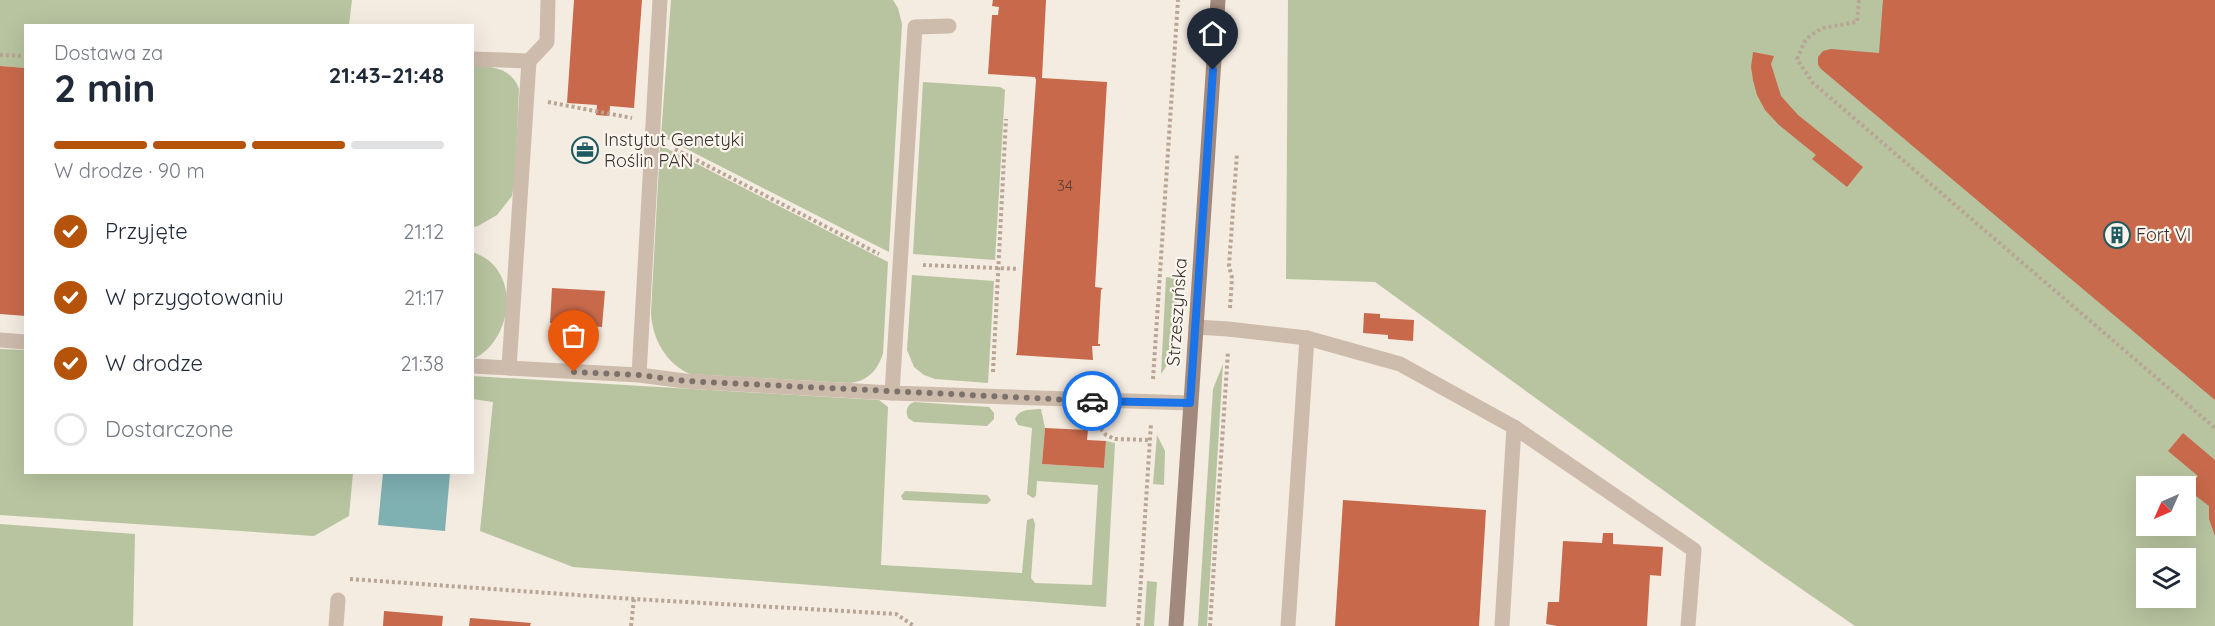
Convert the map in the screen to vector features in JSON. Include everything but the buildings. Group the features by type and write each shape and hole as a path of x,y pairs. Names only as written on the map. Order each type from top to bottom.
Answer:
{"street":[{"name":"Strzeszyńska","path":"1176,626 1218,0"}],"lane":[{"path":"509,368 529,61 547,42 548,0"},
{"path":"639,375 660,0"},
{"path":"892,393 915,27 949,26"},
{"path":"474,59 529,61"},
{"path":"1196,327 1307,338 1400,364 1514,427 1694,550 1688,626"},
{"path":"1288,626 1307,338"},
{"path":"0,340 24,342"},
{"path":"474,366 892,393 1190,403"},
{"path":"1502,626 1514,427"},
{"path":"336,626 338,600"}],"path":[{"path":"1138,626 1178,0"},
{"path":"1859,0 1857,22 1822,28 1806,39 1797,59 1813,83 2215,428"},
{"path":"0,54 24,56"},
{"path":"526,98 653,130 900,265 1019,269"},
{"path":"992,397 1006,119"},
{"path":"1210,626 1232,278 1229,266 1237,153"},
{"path":"1094,401 1096,423 1106,435 1115,439 1150,440"},
{"path":"338,600 338,578 633,599 896,614 914,626"},
{"path":"631,626 633,599"}],"green space":[{"path":"0,0 352,0 349,24 24,24 24,68 0,66"},
{"path":"671,0 893,0 898,8 902,24 889,252 661,136"},
{"path":"1288,0 2215,0 2215,626 1855,626 1764,563 1375,282 1286,279"},
{"path":"474,66 506,72 516,82 519,89 515,178 512,196 497,215 474,227"},
{"path":"923,82 1000,87 1005,90 995,260 913,254"},
{"path":"660,145 888,262 883,353 871,374 866,378 849,383 690,374 681,370 667,357 657,341 651,313"},
{"path":"474,253 488,260 499,272 505,287 507,304 504,321 487,350 474,358"},
{"path":"912,275 994,281 988,383 935,379 924,375 914,367 907,350"},
{"path":"1166,277 1178,278 1177,315 1171,353 1161,374"},
{"path":"0,349 24,350 24,474 353,474 349,516 314,536 0,515"},
{"path":"1223,364 1207,626 1198,626 1213,389"},
{"path":"474,376 879,400 888,407 881,565 1022,573 1027,520 1033,518 1035,524 1031,578 1035,583 1092,585 1098,485 1037,481 1036,496 1033,498 1027,494 1032,428 1018,425 1015,419 1023,411 1041,409 1045,428 1042,464 1104,468 1106,441 1115,443 1106,607 573,567 480,531 493,402 474,399"},
{"path":"914,402 989,407 994,413 994,419 987,426 914,422 908,418 907,409"},
{"path":"1157,435 1165,451 1164,485 1153,484"},
{"path":"905,491 987,495 991,500 987,504 903,500 901,496"},
{"path":"0,524 135,534 133,626 0,626"},
{"path":"1147,581 1157,582 1154,626 1144,626"}],"water":[{"path":"383,474 450,474 445,531 378,525"}],"way so far":[{"path":"574,372 892,393 1092,401"}],"place":[{"name":"Instytut Genetyki Roślin PAN","path":"585,150"},
{"name":"Fort VI","path":"2117,235"}],"route":[{"path":"1092,401 1190,403 1213,70"}]}
